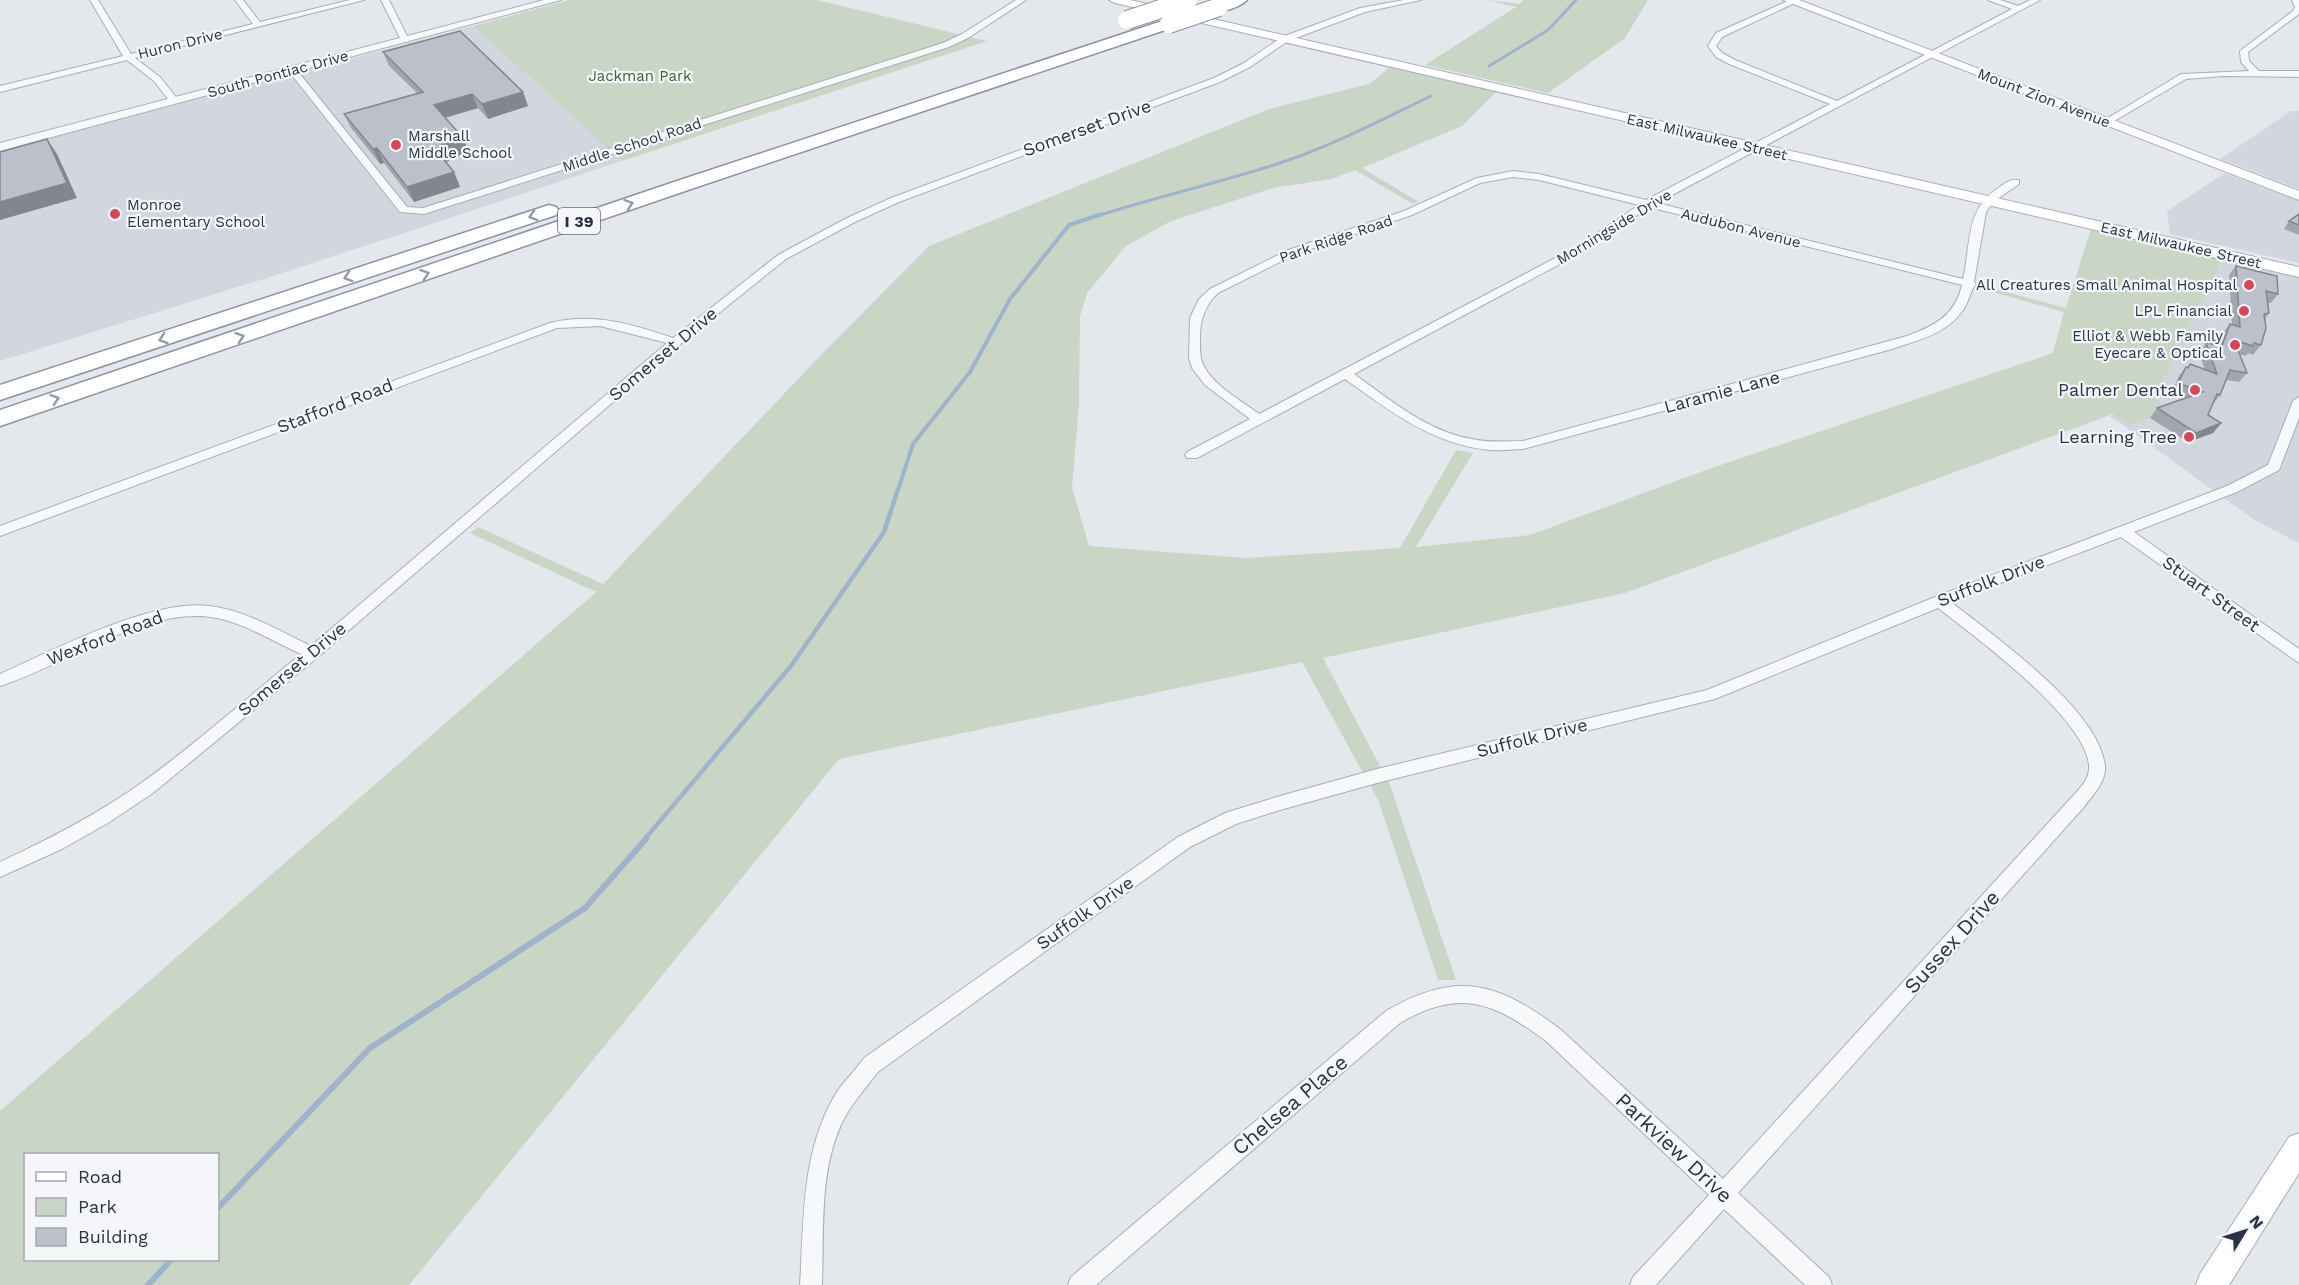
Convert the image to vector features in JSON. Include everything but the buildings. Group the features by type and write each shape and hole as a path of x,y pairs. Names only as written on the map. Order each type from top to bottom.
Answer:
{"highway":[{"name":"I 39","path":"0,393 1188,0"},
{"name":"I 39","path":"0,418 672,189 1239,0"}],"main road":[{"name":"East Milwaukee Street","path":"1115,0 2299,272"},
{"name":"Mount Zion Avenue","path":"1791,1 2299,196"},
{"path":"2211,1285 2299,1147"}],"street":[{"path":"94,0 128,57 157,78 174,101"},
{"path":"239,0 258,25"},
{"name":"Huron Drive","path":"0,89 360,0"},
{"path":"385,0 405,40"},
{"name":"South Pontiac Drive","path":"0,147 556,0"},
{"name":"Middle School Road","path":"292,70 404,210 424,211 946,45 965,36 1022,0"},
{"name":"Somerset Drive","path":"0,870 56,844 102,818 147,788 313,652 675,342 782,257 851,220 895,200 1217,80 1247,65 1285,39 1355,12 1417,0"},
{"path":"1992,0 2019,9"},
{"name":"Morningside Drive","path":"1192,454 1582,248 1647,204 2036,0"},
{"path":"2256,73 2245,62 2244,51 2297,12 2299,7 2296,0"},
{"path":"1791,1 1719,35 1712,46 1719,55 1732,62 1838,104"},
{"path":"2106,122 2184,76 2201,73 2299,74"},
{"name":"Audubon Avenue","path":"1477,181 1503,175 1530,176 1970,284"},
{"name":"Park Ridge Road","path":"1259,420 1209,382 1198,368 1195,358 1194,332 1199,308 1205,299 1223,285 1292,252 1408,213 1477,181"},
{"path":"1987,201 2015,182"},
{"name":"Laramie Lane","path":"1346,374 1419,424 1442,435 1490,446 1523,445 1916,337 1937,329 1956,314 1966,298 1970,284 1978,220 1987,201"},
{"name":"Stafford Road","path":"0,531 554,325 582,320 604,321 675,342"},
{"name":"Suffolk Drive","path":"811,1285 819,1165 825,1143 842,1103 871,1065 1184,842 1231,818 1377,776 1710,695 1940,601 2232,489 2269,471 2278,459 2299,401"},
{"name":"Stuart Street","path":"2123,531 2299,657"},
{"name":"Sussex Drive","path":"1641,1285 2078,802 2096,774 2097,764 2087,734 2065,706 1940,601"},
{"name":"Wexford Road","path":"0,680 111,633 179,611 209,611 225,615 313,652"},
{"name":"Chelsea Place","path":"1079,1285 1393,1017 1412,1004 1452,993 1476,994 1501,1002 1526,1014"},
{"name":"Parkview Drive","path":"1526,1014 1553,1035 1821,1285"}],"shaded area":[{"path":"473,26 622,161 270,277 0,361 0,152"},
{"path":"2291,111 2299,111 2299,189 2220,159"},
{"path":"2225,173 2299,201 2299,263 2170,234 2167,211"},
{"path":"2223,259 2299,277 2299,543 2256,521 2110,416 2154,400"}],"green space":[{"name":"Jackman Park","path":"569,0 817,0 987,41 622,161 473,26"},
{"path":"1487,0 1520,4 1523,0 1648,0 1625,38 1548,93 1425,65 1516,7"},
{"path":"1389,68 1496,92 1462,126 1362,168 1419,202 1413,204 1355,170 1332,179 1273,188 1169,222 1126,246 1087,293 1080,316 1079,404 1072,488 1089,546 1246,558 1400,548 1456,450 1473,453 1416,547 1530,535 1706,470 2053,353 2064,312 1979,288 1980,285 2066,308 2091,229 2223,259 2154,400 2175,409 2130,425 2113,414 1625,593 1323,658 1390,785 1456,980 1438,980 1378,800 1302,662 839,759 409,1285 0,1285 0,1111 596,592 470,533 478,527 603,584 820,356 929,246 1269,109 1369,84"}],"waterway":[{"path":"1489,66 1548,30 1576,0"},
{"path":"1097,216 1297,157 1355,133 1431,96"},
{"path":"898,490 913,444 970,372 1010,299 1069,225 1102,214"},
{"path":"644,840 791,666 884,532 898,489"},
{"path":"219,1207 370,1048 585,908 646,839"},
{"path":"148,1285 170,1261"}],"place":[{"name":"Marshall Middle School","path":"396,145"},
{"name":"Monroe Elementary School","path":"115,214"},
{"name":"All Creatures Small Animal Hospital","path":"2249,285"},
{"name":"LPL Financial","path":"2244,311"},
{"name":"Elliot & Webb Family Eyecare & Optical","path":"2235,345"},
{"name":"Palmer Dental","path":"2195,390"},
{"name":"Learning Tree","path":"2189,437"}]}
